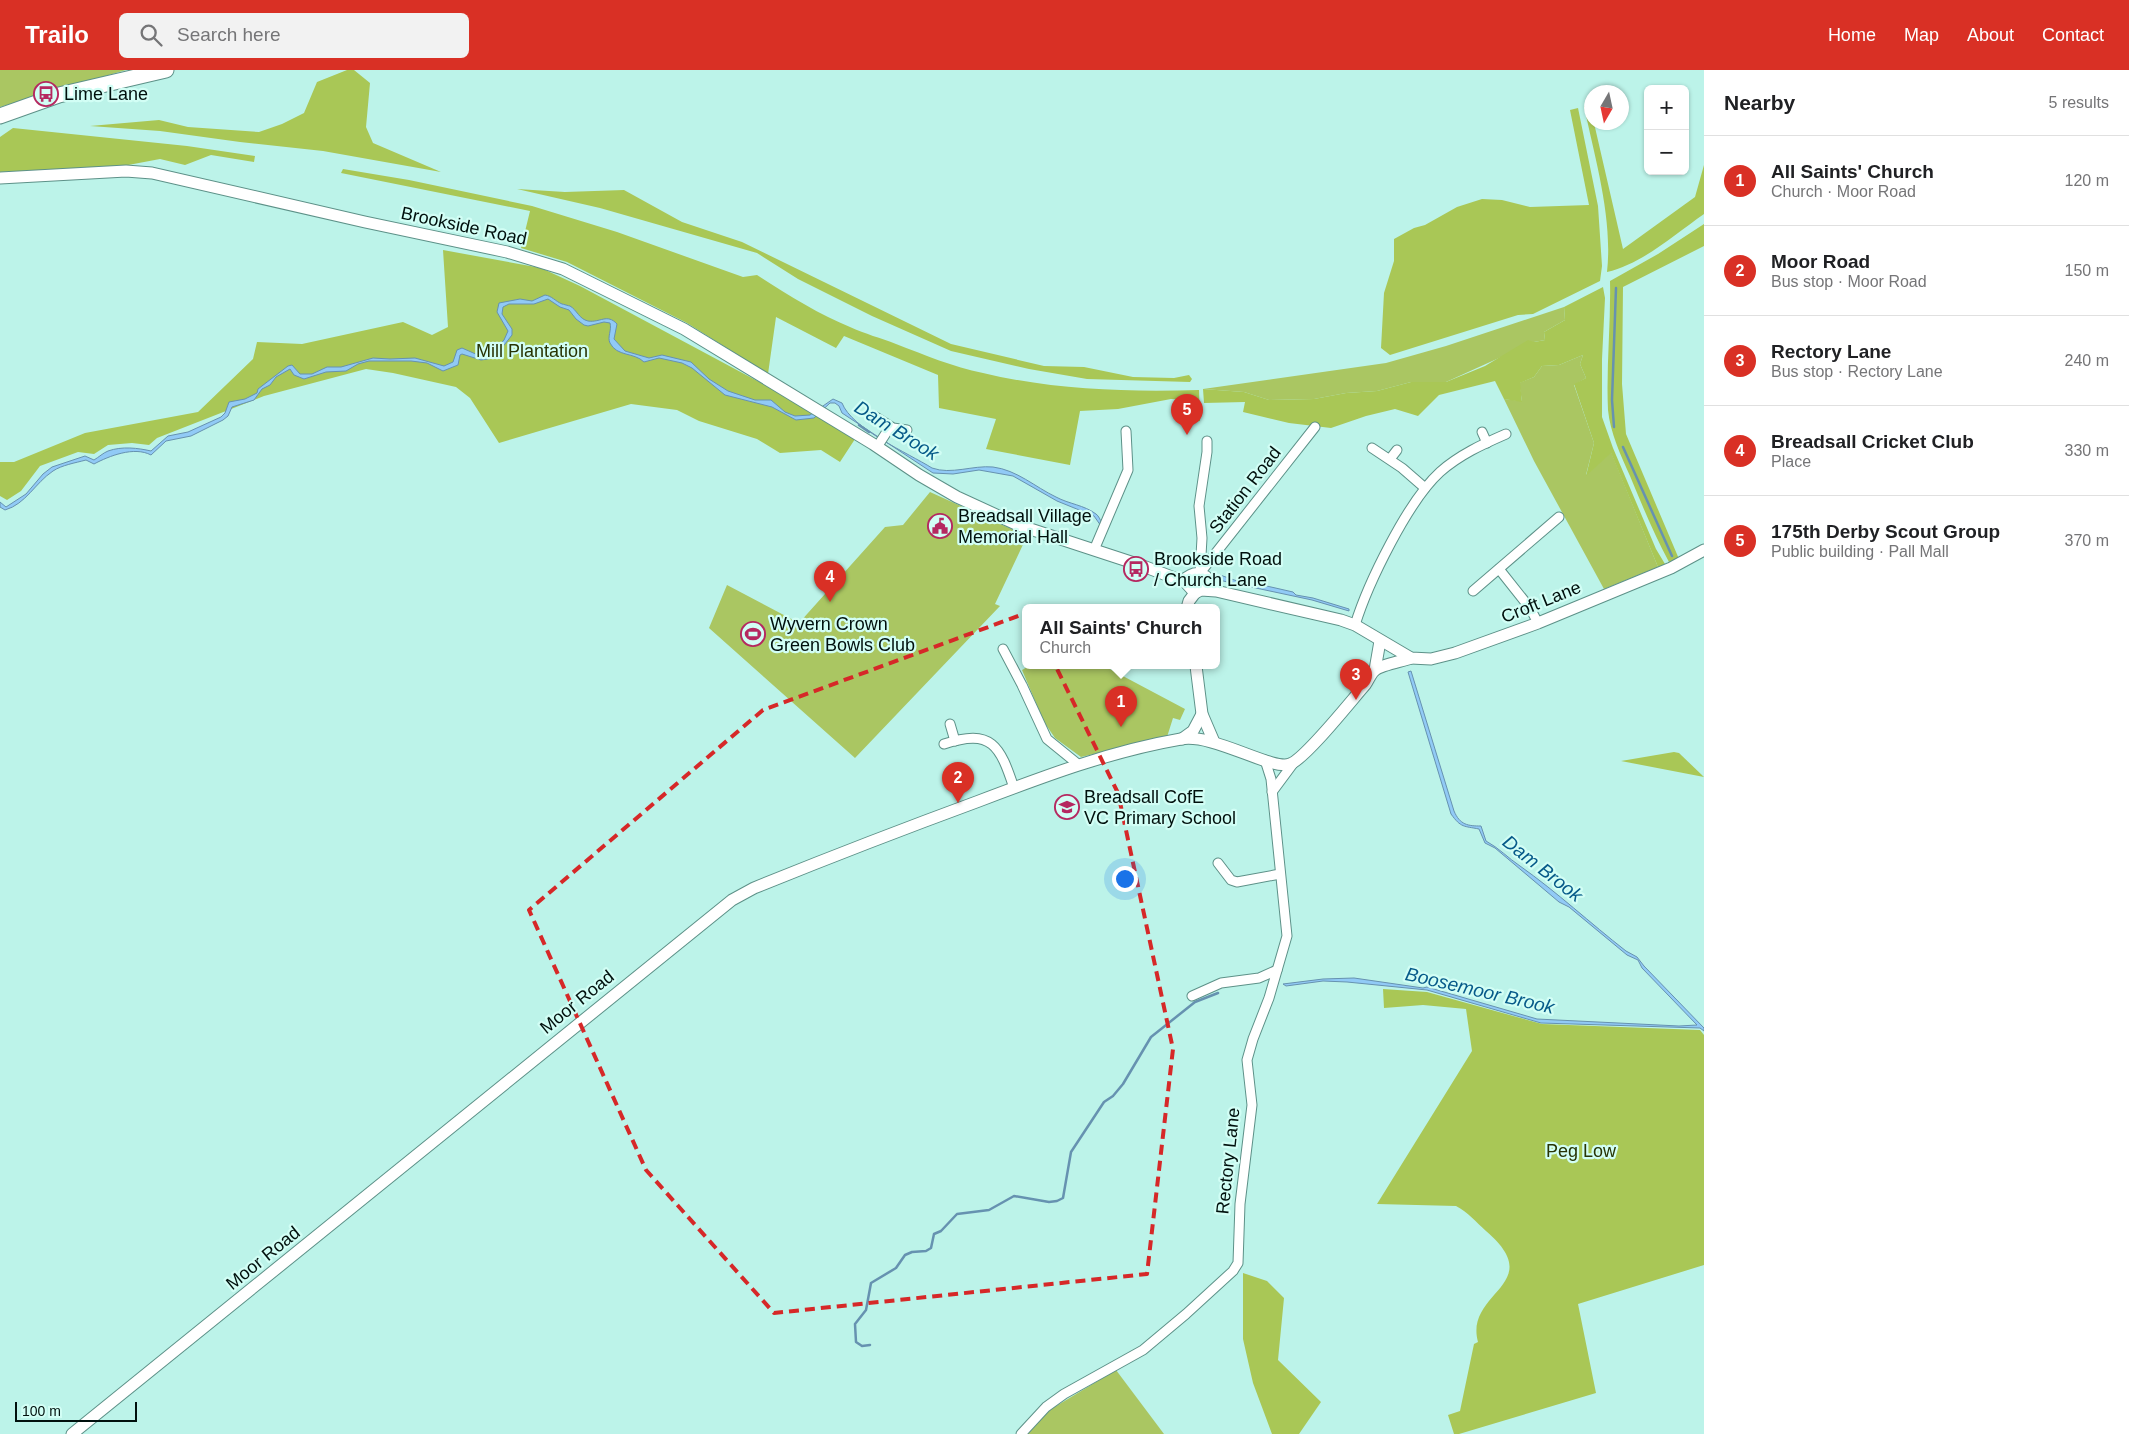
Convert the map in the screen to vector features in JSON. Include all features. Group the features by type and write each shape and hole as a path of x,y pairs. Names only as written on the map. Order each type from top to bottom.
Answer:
{"main road":[{"path":"0,116 59,95 166,70"}],"street":[{"name":"Brookside Road","path":"0,178 118,172 152,174 394,229 525,256 564,269 684,329 824,414 881,442 929,481 991,513 1018,525 1181,581 1188,584 1195,593"},
{"path":"874,416 890,427 908,430"},
{"path":"881,442 890,427"},
{"name":"Station Road","path":"1181,581 1191,573 1200,573 1315,427"},
{"path":"1094,550 1128,470 1126,431"},
{"path":"1482,432 1487,443"},
{"path":"1355,625 1363,600 1380,565 1425,488 1451,464 1506,434"},
{"path":"1207,441 1200,506 1202,538 1200,573 1209,577 1216,591"},
{"path":"1372,448 1390,459 1425,488"},
{"path":"1390,459 1396,450"},
{"path":"1473,591 1559,517"},
{"name":"Croft Lane","path":"1384,643 1411,658 1431,659 1455,653 1538,623 1670,568 1704,550"},
{"path":"1499,569 1530,608 1538,623"},
{"path":"1189,604 1195,593 1201,590 1216,591 1355,625 1384,643 1375,670 1366,684 1295,762 1272,792"},
{"path":"1003,649 1022,684 1047,739 1079,765"},
{"path":"1375,670 1411,658"},
{"path":"1196,669 1202,714 1214,742"},
{"path":"1182,739 1193,731 1202,714"},
{"path":"950,724 954,741"},
{"path":"944,744 978,738 986,740 1002,755 1014,788"},
{"name":"Moor Road","path":"72,1434 732,900 754,888 834,855 1079,765 1182,739 1194,738 1214,742 1265,760"},
{"path":"1265,760 1284,765 1295,762"},
{"name":"Rectory Lane","path":"1021,1434 1046,1407 1064,1394 1143,1350 1233,1271 1238,1263 1240,1204 1251,1119 1251,1096 1246,1068 1247,1060 1270,994 1287,936 1272,792 1265,760"},
{"path":"1218,863 1226,876 1237,882 1280,874"},
{"path":"1192,996 1221,983 1260,978 1277,970"},
{"path":"1251,979 1261,984 1270,994"}],"highlighted area":[{"path":"1029,612 1118,793 1173,1049 1147,1274 774,1313 646,1170 529,910 763,710"}],"green space":[{"path":"0,70 126,70 0,107"},
{"path":"347,70 354,70 370,83 366,127 373,143 441,172 323,151 160,131 90,126 159,120 188,127 259,132 282,124 304,113 317,82"},
{"path":"1578,108 1598,206 1602,266 1600,281 1533,314 1518,315 1390,355 1381,348 1384,293 1394,261 1394,239 1414,228 1425,225 1457,207 1482,199 1502,200 1530,207 1589,205 1570,110"},
{"path":"13,128 187,146 255,156 254,162 211,155 185,165 160,159 123,166 0,172 0,137"},
{"path":"1589,130 1596,130 1623,249 1695,197 1704,165 1704,214 1645,256 1633,263 1607,272 1607,231 1598,168"},
{"path":"343,169 409,180 532,206 617,232 743,277 757,275 802,303 838,322 939,360 972,370 1010,379 1090,389 1144,391 1199,390 1200,421 1192,422 1187,400 1171,399 1118,409 1080,411 1070,465 986,449 996,419 939,408 938,375 844,336 836,348 776,317 768,374 687,323 567,262 521,248 530,211 341,173"},
{"path":"517,189 565,192 624,190 682,222 742,242 951,344 1044,366 1084,367 1133,377 1174,378 1189,375 1192,379 1190,382 1087,379 1029,369 951,351 872,316 798,279 757,253 600,208"},
{"path":"1704,224 1704,246 1623,287 1622,384 1626,434 1679,559 1669,562 1648,519 1620,452 1609,418 1610,281 1658,254"},
{"name":"Mill Plantation","path":"443,250 541,268 580,286 763,384 855,439 840,462 821,450 780,453 757,439 699,421 677,410 631,404 499,443 470,398 456,387 366,369 264,396 157,438 149,445 132,443 108,445 94,454 78,452 40,466 21,491 7,500 0,496 0,462 14,462 85,433 198,412 253,359 257,342 302,344 403,322 432,335 448,327"},
{"path":"1603,287 1605,298 1602,417 1613,448 1656,549 1665,564 1658,567 1611,453 1586,476 1594,443 1574,384 1586,378 1580,364 1583,355 1559,365 1542,366 1534,377 1520,383 1522,402 1504,399 1495,381 1439,395 1418,416 1395,409 1366,416 1331,428 1289,423 1243,412 1245,402 1204,403 1203,389 1244,392 1269,400 1314,399 1346,393 1377,391 1411,382 1446,382 1485,366 1528,340 1534,342 1545,340 1544,332 1565,320 1564,307"},
{"path":"1564,307 1565,320 1544,332 1545,340 1534,342 1446,382 1411,382 1377,391 1346,393 1314,399 1269,400 1244,392 1203,389 1386,363 1446,346"},
{"path":"1583,355 1580,364 1586,378 1574,385 1594,443 1586,475 1611,452 1658,567 1604,589 1534,461 1504,399 1522,401 1519,383 1534,377 1542,366 1559,365"},
{"path":"930,492 1027,536 995,604 1000,606 855,758 709,628 727,585 799,623 885,527 903,525"},
{"path":"1110,669 1185,709 1180,720 1173,718 1167,737 1081,757 1055,738 1044,722 1022,670"},
{"path":"1674,752 1679,753 1704,777 1621,761"},
{"name":"Peg Low","path":"1383,989 1427,992 1542,1024 1700,1030 1704,1035 1704,1265 1578,1304 1596,1393 1454,1434 1448,1415 1460,1411 1474,1344 1478,1342 1477,1325 1482,1311 1507,1276 1509,1264 1503,1249 1472,1217 1456,1206 1377,1204 1472,1051 1466,1009 1423,1005 1384,1008"},
{"path":"1243,1273 1267,1281 1284,1298 1278,1360 1321,1402 1299,1434 1272,1434 1253,1383 1243,1339"},
{"path":"1116,1370 1164,1434 1024,1434 1033,1420"}],"water":[{"path":"545,295 570,306 585,320 610,319 613,321 617,324 614,339 625,351 649,358 662,355 691,362 709,379 728,391 755,400 771,400 785,412 795,416 810,415 833,399 842,403 848,413 864,427 842,413 839,406 835,403 830,403 814,418 796,420 772,407 725,395 692,368 682,363 659,358 644,362 621,353 609,341 610,323 584,325 569,310 560,307 548,299 534,304 509,304 503,307 502,314 512,329 512,335 494,358 481,360 462,354 460,355 458,365 443,371 427,363 369,361 358,364 346,371 326,372 304,379 294,375 290,369 276,377 270,385 262,389 254,400 232,407 228,416 223,420 191,436 166,441 151,455 137,451 129,452 114,455 94,464 86,460 60,467 47,476 19,503 5,510 0,507 0,502 6,507 26,494 43,474 52,467 85,456 94,460 106,452 119,448 151,451 168,436 188,432 221,417 225,413 229,402 245,399 257,393 258,389 288,366 292,365 300,374 312,374 327,367 341,367 373,358 415,358 444,366 453,362 457,350 462,348 478,355 490,355 504,340 508,331 497,312 499,303 520,299 532,301"},
{"path":"887,443 939,470 993,467 1010,472 1056,497 1091,511 1099,517 1102,523 1101,526 1094,516 1057,501 1013,476 979,470 953,474 933,473"},
{"path":"1220,575 1243,583 1249,582 1293,592 1296,595 1349,609 1349,611 1312,600 1223,581"},
{"path":"1411,671 1454,811 1459,819 1468,825 1481,826 1486,841 1547,886 1626,951 1637,957 1704,1028 1704,1031 1700,1028 1541,1023 1427,990 1323,981 1286,986 1283,984 1323,979 1354,978 1427,987 1537,1019 1679,1026 1697,1025 1642,968 1638,960 1627,955 1569,907 1559,902 1495,848 1485,843 1479,829 1463,826 1454,819 1408,672"}],"waterway":[{"path":"1614,427 1612,400 1616,288"},
{"name":"Dam Brook","path":"859,425 869,432"},
{"path":"1623,447 1672,556"},
{"name":"Boosemoor Brook","path":"870,1345 862,1346 856,1342 855,1324 866,1310 871,1283 896,1268 905,1255 912,1252 926,1251 931,1248 934,1234 941,1231 957,1214 989,1210 1014,1196 1049,1202 1063,1198 1071,1152 1104,1102 1113,1096 1123,1084 1151,1037 1195,1002 1218,993"}],"place":[{"name":"Lime Lane","path":"46,94"},
{"name":"175th Derby Scout Group","path":"1187,435"},
{"name":"Breadsall Village Memorial Hall","path":"940,526"},
{"name":"Brookside Road / Church Lane","path":"1136,569"},
{"name":"Breadsall Cricket Club","path":"830,602"},
{"name":"Wyvern Crown Green Bowls Club","path":"753,634"},
{"name":"Rectory Lane","path":"1356,700"},
{"name":"All Saints' Church","path":"1121,727"},
{"name":"Moor Road","path":"958,803"},
{"name":"Breadsall CofE VC Primary School","path":"1067,807"}]}
